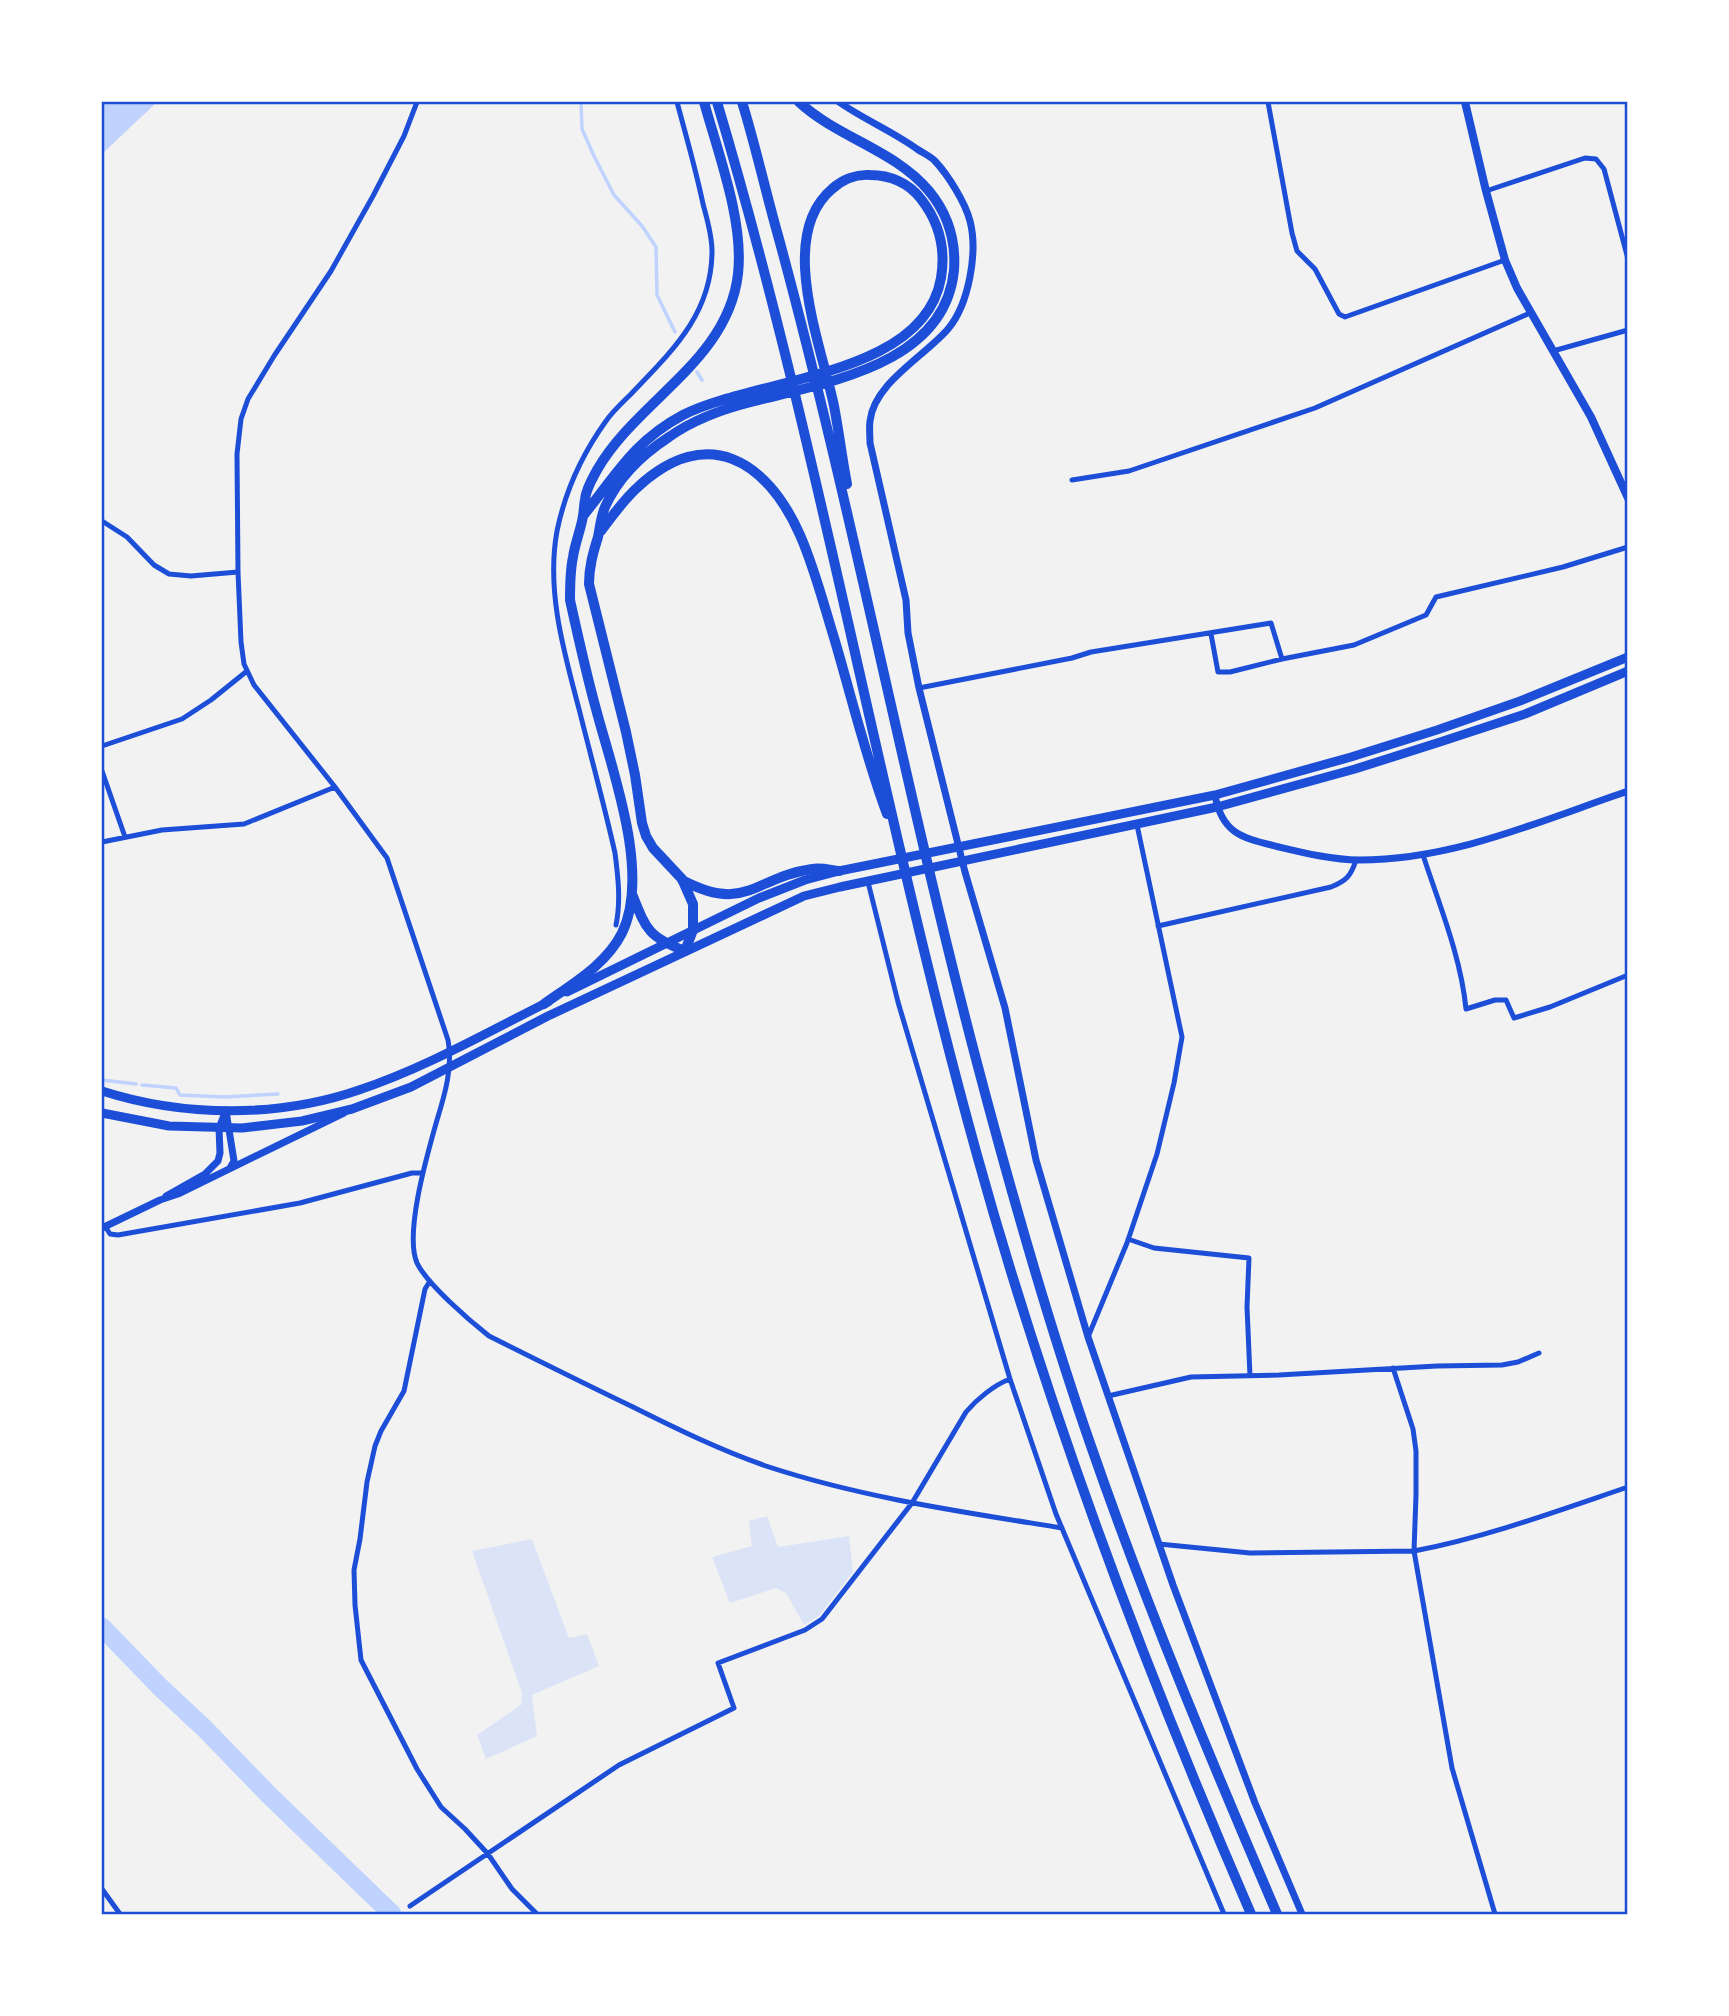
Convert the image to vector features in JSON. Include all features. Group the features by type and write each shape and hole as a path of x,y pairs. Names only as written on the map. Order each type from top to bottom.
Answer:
{"highway":[{"path":"544,1004 610,953 622,933 632,894 632,860 625,821 570,600 573,557 587,490 605,458 625,433 708,346 720,329 736,287 738,252 735,221 704,102"},
{"path":"717,102 785,357 859,664 909,888 976,1155 1028,1331 1071,1460 1130,1622 1251,1914"},
{"path":"742,102 809,351 828,407"},
{"path":"799,102 825,122 904,168 930,192 941,207 952,233 954,264 949,294 925,332 900,353 837,380 729,409 687,426 641,459 604,509 589,566 589,584 626,732 642,823 653,848 682,879 698,888 726,895 752,890 814,868 839,871"},
{"path":"583,516 630,455 649,438 683,415 724,399 850,364 889,346 916,326 935,300 943,267 943,250 936,221 918,195 895,179 867,174 853,177 838,184 828,193 811,220 806,236 806,279 820,348 828,407 864,592 979,1072 1051,1325 1089,1441 1152,1611 1277,1914"},
{"path":"599,534 638,486 660,469 683,458 707,454 728,457 763,478 788,512 805,547 870,770 900,848"},
{"path":"102,1091 147,1104 200,1110 300,1105 348,1094 404,1073 664,943 787,886 839,871 1215,795 1437,730 1520,701 1628,657"},
{"path":"102,1113 149,1123 230,1128 292,1122 352,1109 411,1087 548,1016 804,896 1217,807 1440,743 1525,714 1628,671"},
{"path":"682,879 693,904 693,930 685,951"},
{"path":"632,894 644,925 651,934 664,943 685,951"}],"main road":[{"path":"1465,102 1505,260 1530,313 1591,417 1628,498"}],"street":[{"path":"417,102 393,158 331,271 274,356 245,408 238,435 237,454 241,642 247,671 254,685 387,858 448,1040 450,1066 442,1105 422,1173 413,1247 420,1268 430,1281 489,1336 728,1452 842,1488 912,1503 1062,1528"},
{"path":"617,925 618,874 615,852 558,621 556,544 565,502 592,443 607,419 685,335 697,315 705,292 712,248 699,184 677,102"},
{"path":"839,102 895,133 934,160 958,193 970,220 971,267 965,298 950,327 924,354 893,377 875,405 870,420 870,443 906,600 908,633 919,688 962,861 1004,1008 1036,1160 1088,1336 1159,1544 1255,1803 1302,1914"},
{"path":"1268,102 1297,251 1315,269 1339,314 1345,317 1505,260"},
{"path":"1486,191 1586,158 1596,159 1604,169 1628,259"},
{"path":"1072,480 1129,471 1315,408 1530,313"},
{"path":"1553,351 1628,330"},
{"path":"102,521 127,537 153,565 169,574 191,576 238,572"},
{"path":"1211,634 1219,672 1230,672 1354,645 1426,615 1436,597 1563,567 1628,547"},
{"path":"919,688 1091,652 1271,623 1282,659"},
{"path":"102,746 183,719 247,671"},
{"path":"102,771 125,836"},
{"path":"102,842 162,830 244,824 335,788"},
{"path":"1215,795 1224,823 1230,829 1251,839 1294,850 1356,860 1423,855 1474,844 1628,791"},
{"path":"1088,1336 1128,1239 1157,1154 1182,1037 1138,825"},
{"path":"1423,855 1464,990 1466,1009 1495,1000 1506,1000 1514,1018 1550,1007 1628,975"},
{"path":"1158,926 1331,887 1344,882 1351,874 1356,860"},
{"path":"868,881 898,1002 1010,1380 1062,1528 1224,1914"},
{"path":"160,1200 178,1194 352,1109"},
{"path":"226,1110 219,1128 220,1153 213,1167 160,1200 103,1227 110,1234 118,1235 300,1203 422,1173"},
{"path":"226,1110 234,1161 227,1170"},
{"path":"1128,1239 1154,1248 1249,1258 1247,1307 1250,1376"},
{"path":"430,1281 425,1289 404,1391 381,1431 367,1482 354,1570 361,1660 417,1769 441,1807 466,1829 488,1854 512,1889 537,1914"},
{"path":"1108,1396 1191,1377 1502,1365 1539,1353"},
{"path":"1394,1368 1413,1429 1416,1484 1414,1551 1452,1768 1495,1914"},
{"path":"410,1906 619,1765 734,1708 718,1663 805,1630 822,1619 912,1503 973,1403 1010,1380"},
{"path":"1159,1544 1241,1553 1414,1551 1541,1517 1628,1487"},
{"path":"102,1889 120,1914"}],"shaded area":[{"path":"767,1516 778,1547 849,1536 853,1572 819,1616 804,1625 786,1593 776,1588 730,1603 712,1557 752,1546 749,1521"},
{"path":"532,1539 569,1638 587,1634 599,1666 532,1695 537,1736 486,1759 477,1735 521,1705 522,1693 472,1551"}],"water":[{"path":"103,102 157,102 102,154"}],"waterway":[{"path":"581,102 582,129 614,195 642,226 656,247 657,295 675,332"},
{"path":"697,372 702,380"},
{"path":"102,1080 136,1084"},
{"path":"142,1085 176,1088 180,1095 225,1097 278,1094"},
{"path":"102,1627 392,1914"}]}
